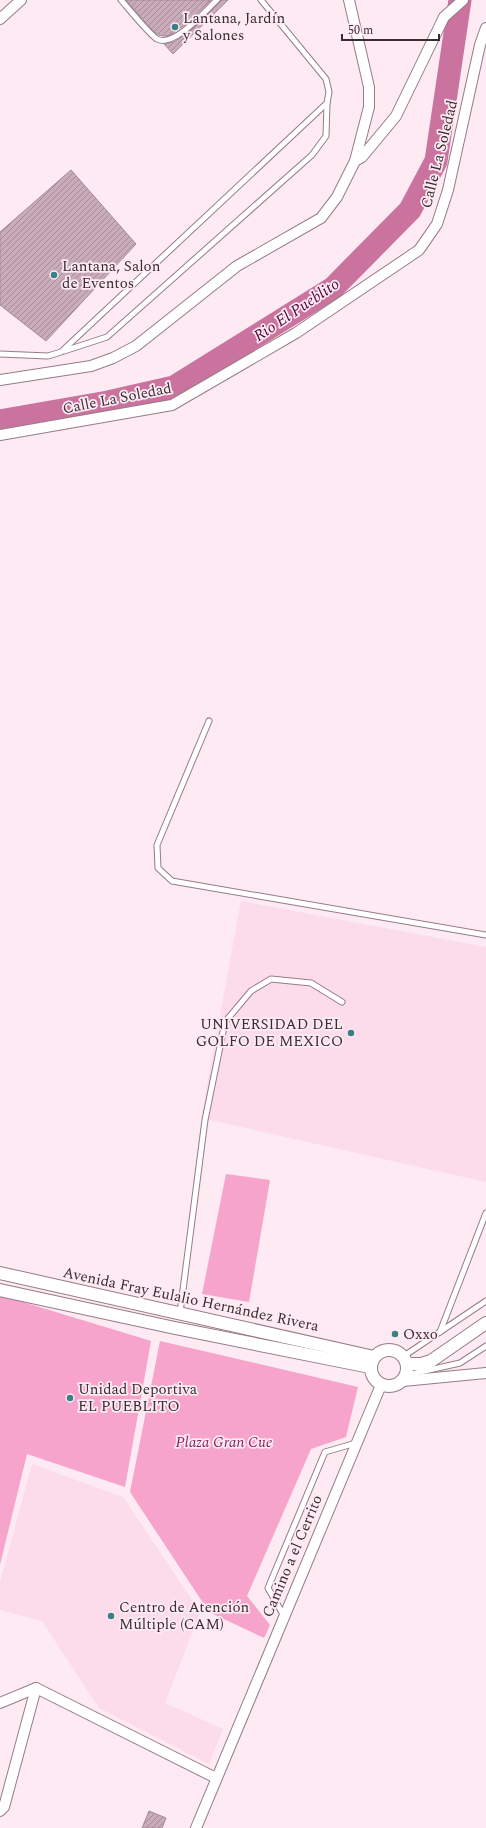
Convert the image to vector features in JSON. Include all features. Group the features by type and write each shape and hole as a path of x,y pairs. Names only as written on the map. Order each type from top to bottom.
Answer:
{"street":[{"path":"0,19 21,0"},
{"path":"0,380 91,366 114,358 136,346 237,266 321,218 337,197 355,161 369,107 369,86 349,0"},
{"path":"355,161 362,157 396,116 444,17 463,0"},
{"name":"Calle La Soledad","path":"0,435 172,405 296,332 419,250 437,224 448,190 480,45 486,28"},
{"name":"Avenida Fray Eulalio Hernández Rivera","path":"0,1273 180,1313 372,1362"},
{"name":"Avenida Fray Eulalio Hernández Rivera","path":"0,1290 175,1328 372,1362"},
{"path":"405,1369 396,1351 388,1350 379,1352 372,1362 372,1374 375,1381 381,1385 389,1387 397,1386 405,1369 431,1361 486,1323"},
{"path":"405,1369 486,1373"},
{"name":"Camino a el Cerrito","path":"196,1828 381,1385"},
{"path":"0,1702 36,1688 216,1778"},
{"path":"0,1811 4,1807 36,1688"}],"lane":[{"path":"121,0 157,39 169,41 179,36 217,0"},
{"path":"0,354 48,356 107,337 312,155 326,136 327,103 329,92 326,79 261,0"},
{"path":"61,352 327,103"},
{"path":"209,721 157,845 158,868 172,880 486,935"},
{"path":"180,1313 205,1120 225,1022 251,991 271,979 311,983 342,1002"},
{"path":"440,1332 486,1213"},
{"path":"405,1369 440,1332 486,1301"},
{"path":"405,1369 460,1363 486,1346"},
{"path":"284,1616 268,1588 325,1452 356,1443"}],"shaded area":[{"name":"UNIVERSIDAD DEL GOLFO DE MEXICO","path":"241,901 486,947 486,1182 201,1118"},
{"name":"Centro de Atención Múltiple (CAM)","path":"32,1464 123,1497 200,1612 165,1703 223,1729 209,1764 99,1708 42,1621 0,1610 0,1582"}],"green space":[{"path":"226,1174 270,1180 249,1302 202,1294"},
{"name":"Unidad Deportiva EL PUEBLITO","path":"0,1295 151,1341 125,1487 27,1454 0,1565"},
{"name":"Plaza Gran Cue","path":"160,1341 358,1387 346,1437 311,1449 247,1596 270,1625 264,1638 209,1612 130,1492"}],"building":[{"name":"Lantana, Jardín y Salones","path":"126,0 211,0 186,24 170,35 164,36 159,35 152,30"},
{"path":"221,0 228,0 173,54 164,44 174,42 191,30"},
{"name":"Lantana, Salon de Eventos","path":"71,170 136,244 46,341 0,305 0,232"},
{"path":"149,1811 166,1818 162,1828 142,1828"}],"waterway":[{"name":"Rio El Pueblito","path":"0,421 108,402 174,387 333,288 410,210 436,161 460,0"}],"place":[{"name":"Lantana, Jardín y Salones","path":"175,27"},
{"name":"Lantana, Salon de Eventos","path":"54,275"},
{"name":"UNIVERSIDAD DEL GOLFO DE MEXICO","path":"351,1033"},
{"name":"Oxxo","path":"395,1334"},
{"name":"Unidad Deportiva EL PUEBLITO","path":"70,1398"},
{"name":"Centro de Atención Múltiple (CAM)","path":"111,1616"}]}
